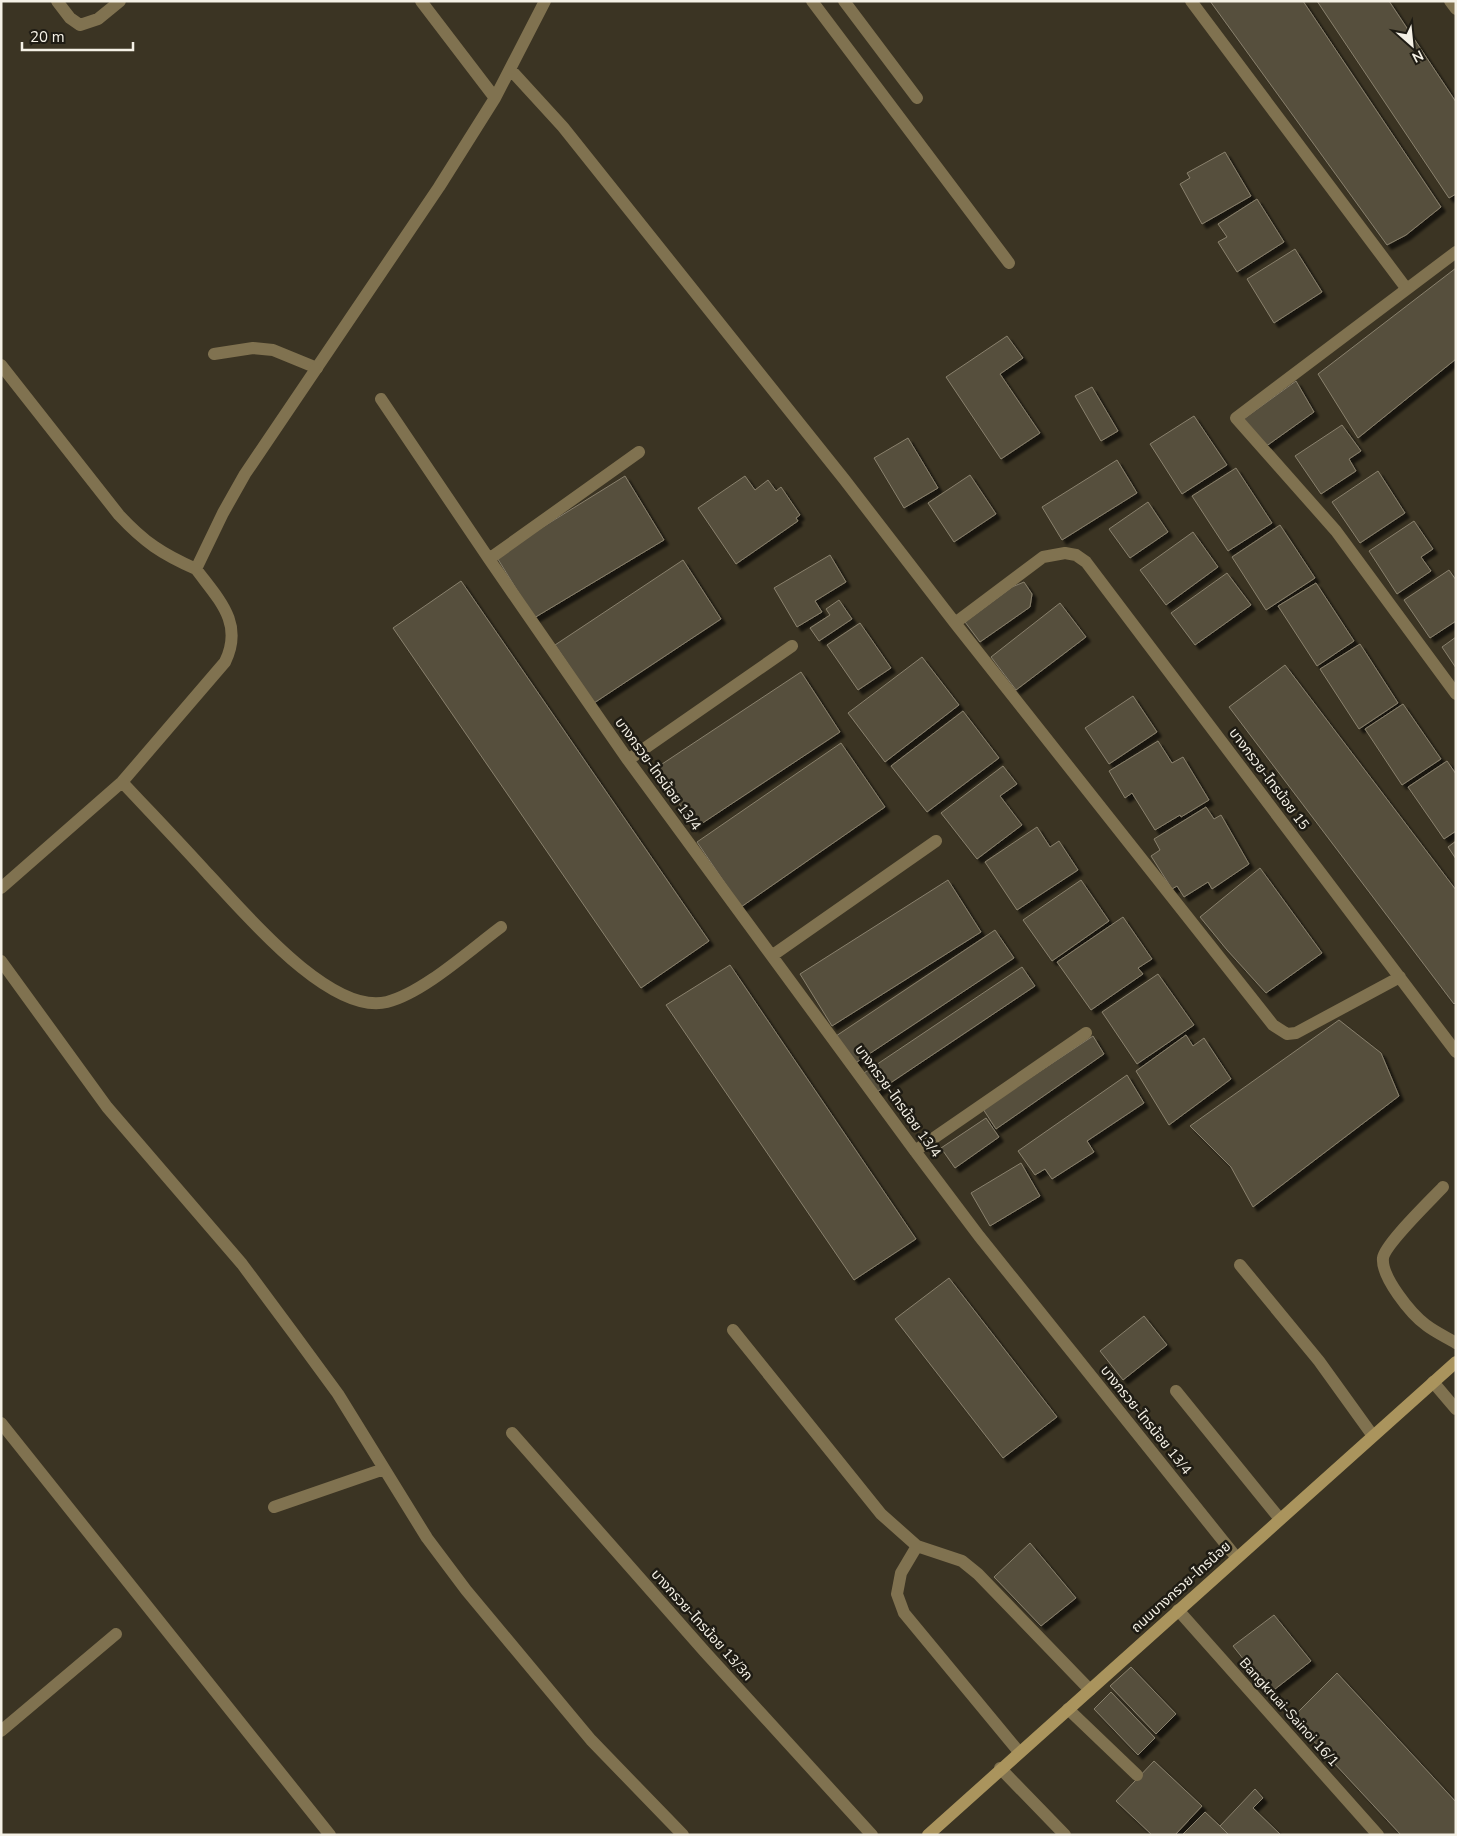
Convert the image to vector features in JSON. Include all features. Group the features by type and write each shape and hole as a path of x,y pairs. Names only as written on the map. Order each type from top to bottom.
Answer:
{"main road":[{"name":"ถนนบางกรวย-ไทรน้อย","path":"928,1835 1000,1768 1090,1690 1236,1557 1456,1362"}],"street":[{"path":"57,1 70,18 80,24 98,18 120,1"},
{"path":"421,1 495,98"},
{"path":"196,569 223,513 245,474 439,187 495,98 545,1"},
{"path":"812,1 1008,263"},
{"path":"844,1 917,98"},
{"path":"1191,1 1406,288"},
{"path":"1450,1 1456,10"},
{"path":"510,69 570,135 844,479 1272,1025 1287,1034 1296,1033 1400,977"},
{"path":"1456,252 1236,418 1336,531 1456,694"},
{"path":"214,354 254,348 273,350 317,368"},
{"path":"1,365 118,515 136,534 161,553 196,569 228,616 232,630 232,648 225,662 122,782 1,888"},
{"name":"บางกรวย-ไทรน้อย 13/4","path":"381,399 488,559 628,760 774,956 915,1151 979,1236 1236,1557"},
{"path":"488,559 639,452"},
{"name":"บางกรวย-ไทรน้อย 15","path":"955,623 1043,557 1066,552 1076,555 1086,562 1456,1052"},
{"path":"628,760 792,646"},
{"path":"122,782 276,947 322,983 359,1002 386,1002 412,992 501,927"},
{"path":"774,956 936,841"},
{"path":"1,961 107,1107 242,1264 338,1394 427,1538 466,1590 591,1740 683,1835"},
{"path":"915,1151 1086,1033"},
{"path":"1443,1187 1389,1245 1383,1257 1385,1271 1401,1298 1425,1325 1456,1343"},
{"path":"1240,1265 1319,1361 1373,1436"},
{"path":"733,1330 881,1514 917,1546 962,1561 978,1574 1090,1690"},
{"path":"1433,1382 1456,1409"},
{"path":"1176,1391 1280,1519"},
{"path":"1,1423 330,1835"},
{"name":"บางกรวย-ไทรน้อย 13/3ก","path":"512,1434 705,1652 872,1835"},
{"path":"274,1507 384,1469"},
{"path":"917,1546 901,1573 897,1594 904,1613 1019,1752"},
{"name":"Bangkruai-Sainoi 16/1","path":"1178,1610 1378,1835"},
{"path":"1,1731 116,1634"},
{"path":"1068,1708 1137,1775"},
{"path":"1000,1768 1065,1835"}],"building":[{"path":"1210,1 1303,1 1441,207 1406,235 1387,245"},
{"path":"1317,1 1389,1 1456,102 1456,194 1449,198"},
{"path":"1225,152 1251,196 1202,224 1180,184 1190,178 1187,173"},
{"path":"1257,199 1284,242 1237,272 1218,242 1227,237 1218,224"},
{"path":"1295,249 1322,292 1274,323 1247,279"},
{"path":"1456,268 1456,359 1358,438 1318,374"},
{"path":"1007,336 1023,358 1000,374 1040,433 1001,459 946,377"},
{"path":"1296,381 1314,412 1265,447 1242,420"},
{"path":"1092,387 1118,431 1101,441 1075,396"},
{"path":"1194,416 1227,465 1182,494 1150,444"},
{"path":"1342,425 1361,451 1349,459 1356,471 1321,494 1295,456"},
{"path":"908,438 938,488 904,508 874,458"},
{"path":"1117,460 1137,493 1062,540 1042,507"},
{"path":"1236,468 1272,523 1228,551 1192,496"},
{"path":"1378,471 1405,513 1360,543 1332,502"},
{"path":"970,475 996,514 954,542 928,503"},
{"path":"625,476 664,540 534,618 496,556"},
{"path":"745,476 755,490 768,480 776,491 781,487 800,515 796,518 798,521 736,564 698,508"},
{"path":"1148,502 1168,532 1130,558 1109,529"},
{"path":"1414,521 1433,549 1421,557 1431,571 1397,594 1369,551"},
{"path":"1280,525 1315,578 1266,610 1232,557"},
{"path":"1193,532 1218,567 1166,605 1140,570"},
{"path":"830,555 846,582 815,601 822,612 797,627 774,588"},
{"path":"683,560 721,619 594,703 555,645"},
{"path":"1449,570 1456,580 1456,621 1430,638 1404,600"},
{"path":"1227,573 1251,605 1195,645 1171,613"},
{"path":"461,581 709,941 641,988 393,628"},
{"path":"1024,582 1032,594 1030,607 980,642 965,622 1012,587"},
{"path":"1316,583 1354,641 1317,666 1278,606"},
{"path":"839,600 852,619 819,641 810,628 830,615 826,609"},
{"path":"1060,603 1086,637 1016,690 991,657"},
{"path":"860,623 891,668 858,690 827,645"},
{"path":"1456,637 1456,668 1442,647"},
{"path":"1360,644 1398,703 1359,729 1320,669"},
{"path":"922,657 959,705 885,762 848,713"},
{"path":"1285,665 1456,890 1456,1002 1454,1004 1229,707"},
{"path":"801,672 840,732 695,828 656,768"},
{"path":"1133,696 1157,732 1109,764 1085,728"},
{"path":"1403,704 1441,759 1402,785 1365,729"},
{"path":"963,711 999,758 927,812 891,766"},
{"path":"1158,741 1172,763 1183,757 1209,800 1155,830 1132,793 1125,798 1109,771"},
{"path":"841,743 885,807 741,907 697,842"},
{"path":"1447,761 1456,774 1456,831 1444,839 1408,787"},
{"path":"1003,766 1017,784 1000,796 1022,825 977,859 941,813"},
{"path":"1206,807 1214,819 1221,815 1249,864 1212,889 1208,882 1184,897 1177,886 1172,889 1151,856 1160,850 1154,839"},
{"path":"1037,827 1050,847 1059,841 1078,870 1017,910 985,862"},
{"path":"1456,841 1456,859 1448,847"},
{"path":"1260,868 1322,953 1266,993 1200,917"},
{"path":"948,880 981,932 832,1026 800,974"},
{"path":"1081,880 1109,921 1052,961 1023,920"},
{"path":"1123,917 1152,959 1138,968 1143,974 1091,1010 1057,962"},
{"path":"995,930 1014,958 854,1064 836,1036"},
{"path":"730,965 916,1239 854,1280 666,1005"},
{"path":"1022,967 1035,986 874,1094 861,1075"},
{"path":"1158,974 1194,1025 1137,1064 1102,1012"},
{"path":"1339,1020 1381,1053 1399,1096 1253,1207 1231,1167 1190,1126"},
{"path":"1186,1035 1193,1046 1204,1038 1231,1079 1169,1125 1136,1071"},
{"path":"1093,1036 1104,1054 996,1129 983,1109"},
{"path":"1127,1075 1144,1103 1087,1141 1094,1152 1052,1179 1045,1169 1035,1175 1018,1151"},
{"path":"986,1118 999,1137 955,1168 941,1148"},
{"path":"1021,1163 1040,1196 990,1226 971,1193"},
{"path":"949,1278 1057,1417 1003,1458 895,1319"},
{"path":"1144,1316 1167,1345 1123,1380 1100,1351"},
{"path":"1030,1543 1076,1598 1041,1626 994,1577"},
{"path":"1274,1615 1311,1661 1270,1693 1233,1646"},
{"path":"1131,1667 1176,1714 1156,1734 1110,1686"},
{"path":"1337,1673 1456,1802 1456,1835 1401,1835 1292,1718"},
{"path":"1111,1692 1155,1738 1138,1755 1094,1709"},
{"path":"1154,1761 1202,1806 1175,1835 1152,1835 1116,1801"},
{"path":"1255,1789 1263,1798 1253,1808 1281,1835 1229,1835 1220,1826"},
{"path":"1205,1812 1220,1826 1229,1835 1182,1835"}]}
